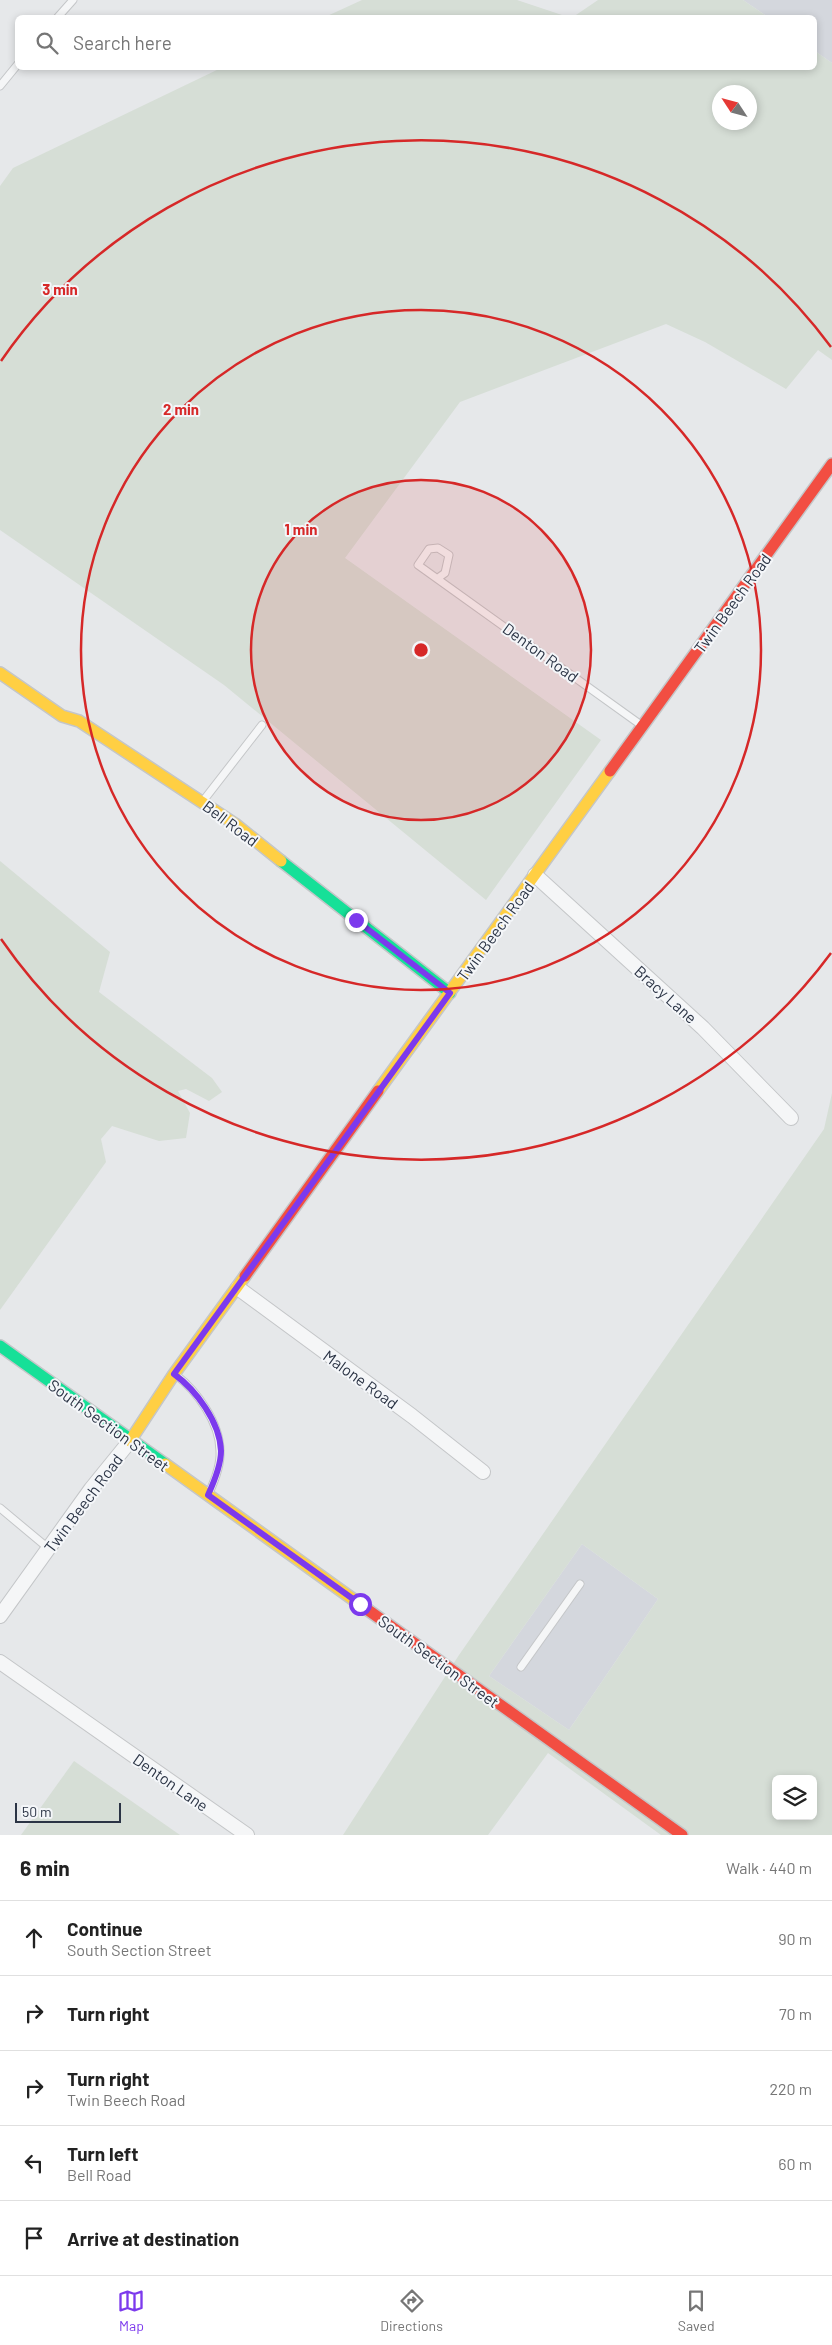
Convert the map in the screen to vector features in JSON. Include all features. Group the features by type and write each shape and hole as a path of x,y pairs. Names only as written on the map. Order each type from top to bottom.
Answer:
{"street":[{"name":"Twin Beech Road","path":"0,1616 48,1548 130,1441 174,1374 832,464"},
{"name":"Bell Road","path":"0,673 62,716 79,721 203,801 450,993"},
{"name":"Bracy Lane","path":"535,875 703,1028 791,1118"},
{"name":"Malone Road","path":"238,1288 412,1416 484,1472"},
{"name":"South Section Street","path":"0,1346 676,1833"},
{"name":"Denton Lane","path":"0,1662 247,1835"}],"lane":[{"path":"60,15 73,0"},
{"path":"0,86 15,68"},
{"name":"Denton Road","path":"438,578 445,573 449,555 438,548 429,549 418,565 643,726"},
{"path":"203,801 262,725"},
{"path":"174,1374 187,1384 200,1400 214,1426 221,1450 216,1479 208,1495"},
{"path":"0,1508 48,1548"},
{"path":"521,1667 580,1584"}],"shaded area":[{"path":"362,0 517,0 562,15 329,15"},
{"path":"598,0 743,0 765,15 576,15"},
{"path":"743,0 832,0 832,63 817,52 817,15 765,15"},
{"path":"817,52 832,63 832,360 818,350 786,389 705,342 666,324 460,402 345,558 601,740 486,900 224,685 0,530 0,186 13,168 217,70 817,70"},
{"path":"0,861 110,952 99,992 212,1078 222,1092 209,1101 186,1089 178,1091 190,1113 186,1138 159,1141 112,1126 101,1139 106,1162 0,1310"},
{"path":"832,1093 832,1835 661,1835 548,1753 488,1835 343,1835 459,1655 824,1129","holes":["582,1544 658,1599 569,1730 489,1676"]},
{"path":"582,1544 658,1599 569,1730 489,1676"},
{"path":"74,1761 180,1835 21,1835"}],"traffic: fast":[{"path":"281,861 450,993"},
{"path":"0,1346 165,1464"}],"traffic: slow":[{"path":"0,673 62,716 79,721 235,824 281,861"},
{"path":"378,1091 610,771"},
{"path":"130,1441 174,1374 245,1276"},
{"path":"165,1464 368,1610"}],"traffic: jam":[{"path":"610,771 832,464"},
{"path":"245,1276 378,1091"},
{"path":"368,1610 682,1835"}],"route":[{"path":"356,920 450,993 174,1374 187,1384 200,1400 214,1426 221,1450 216,1479 208,1495 360,1604"}]}
